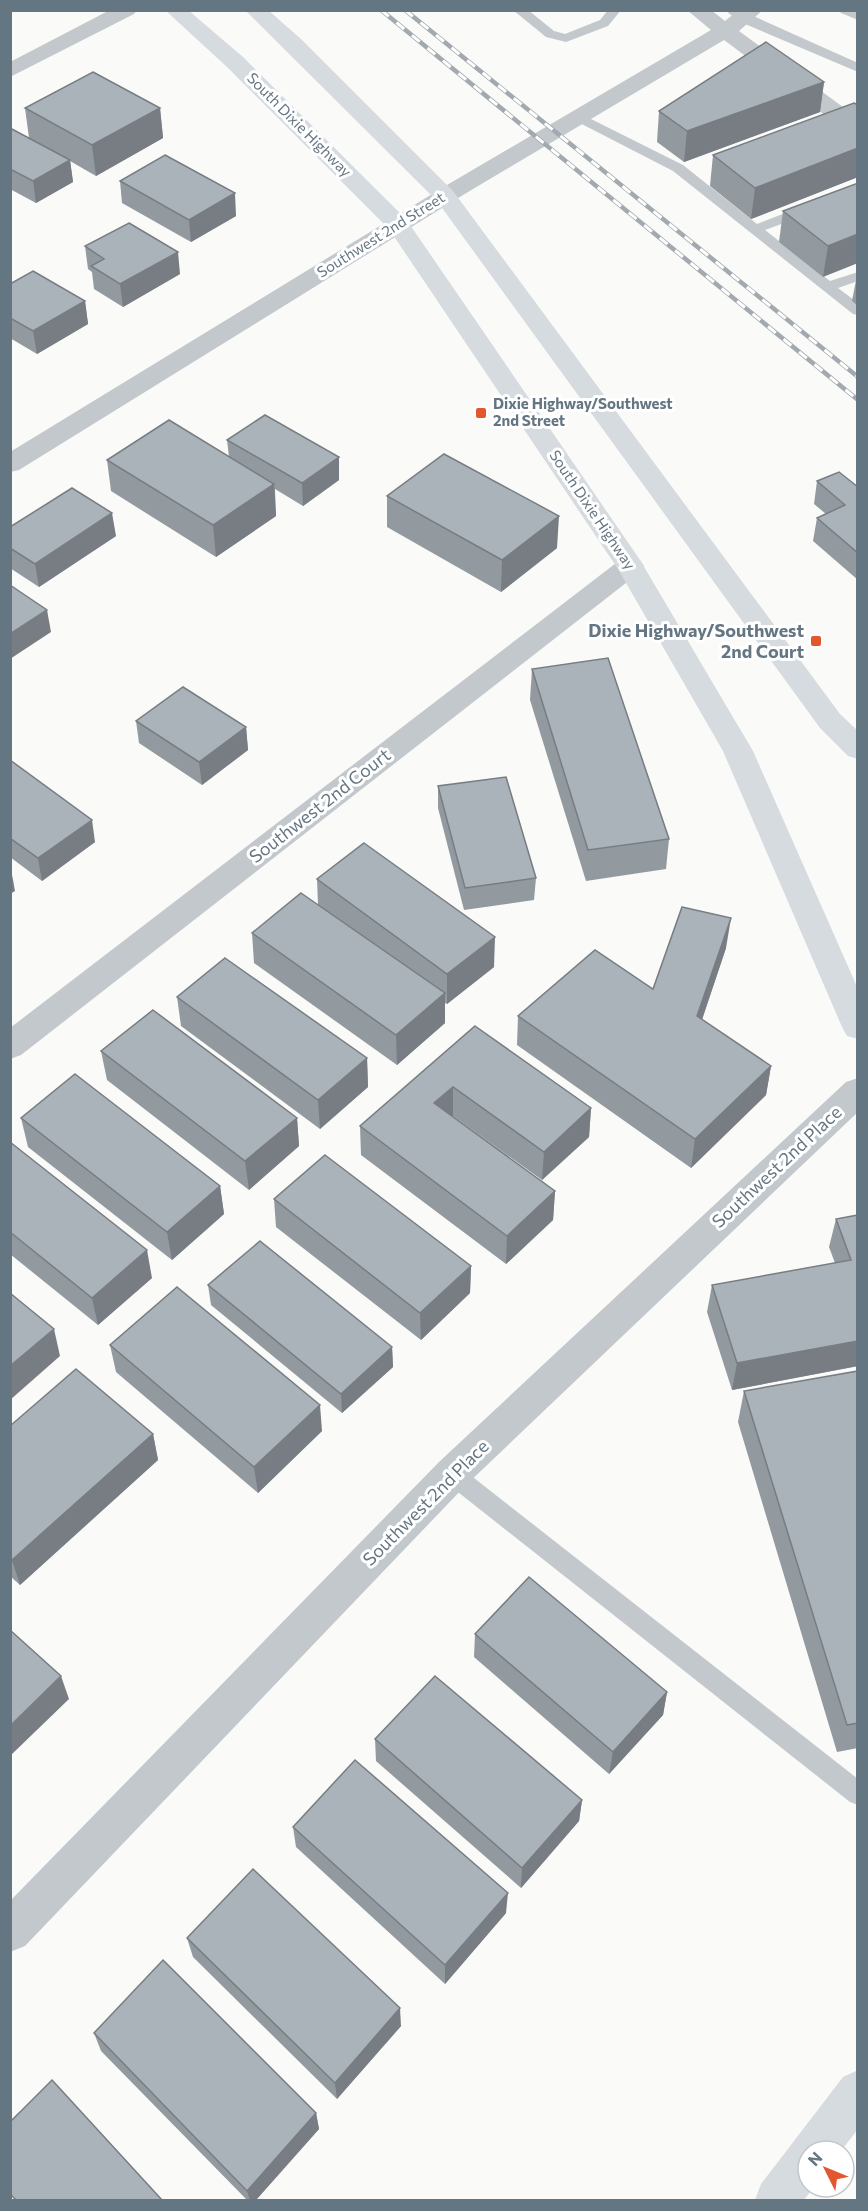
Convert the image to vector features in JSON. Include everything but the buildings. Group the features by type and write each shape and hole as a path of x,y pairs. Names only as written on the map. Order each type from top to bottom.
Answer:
{"main road":[{"name":"South Dixie Highway","path":"175,10 235,62 398,224 630,566 738,751 858,1027"},
{"path":"255,10 293,44 445,196 830,721 858,749"},
{"path":"822,2139 858,2092"},
{"path":"777,2200 796,2174"}],"street":[{"path":"10,71 127,10"},
{"path":"697,10 738,17 770,65 849,127"},
{"name":"Southwest 2nd Street","path":"10,464 738,17"},
{"name":"Southwest 2nd Court","path":"10,1046 630,566"},
{"name":"Southwest 2nd Place","path":"10,1931 452,1474 858,1091"}],"lane":[{"path":"519,10 550,34 566,38 604,23 615,10"},
{"path":"845,10 858,16"},
{"path":"738,17 858,68"},
{"path":"577,116 702,179 754,229 858,311"},
{"path":"754,229 816,207"},
{"path":"828,287 858,276"},
{"path":"452,1474 858,1794"}],"railway":[{"path":"381,10 858,400"},
{"path":"405,10 858,377"}],"place":[{"name":"Dixie Highway/Southwest 2nd Street","path":"481,413"},
{"name":"Dixie Highway/Southwest 2nd Court","path":"816,641"}]}
